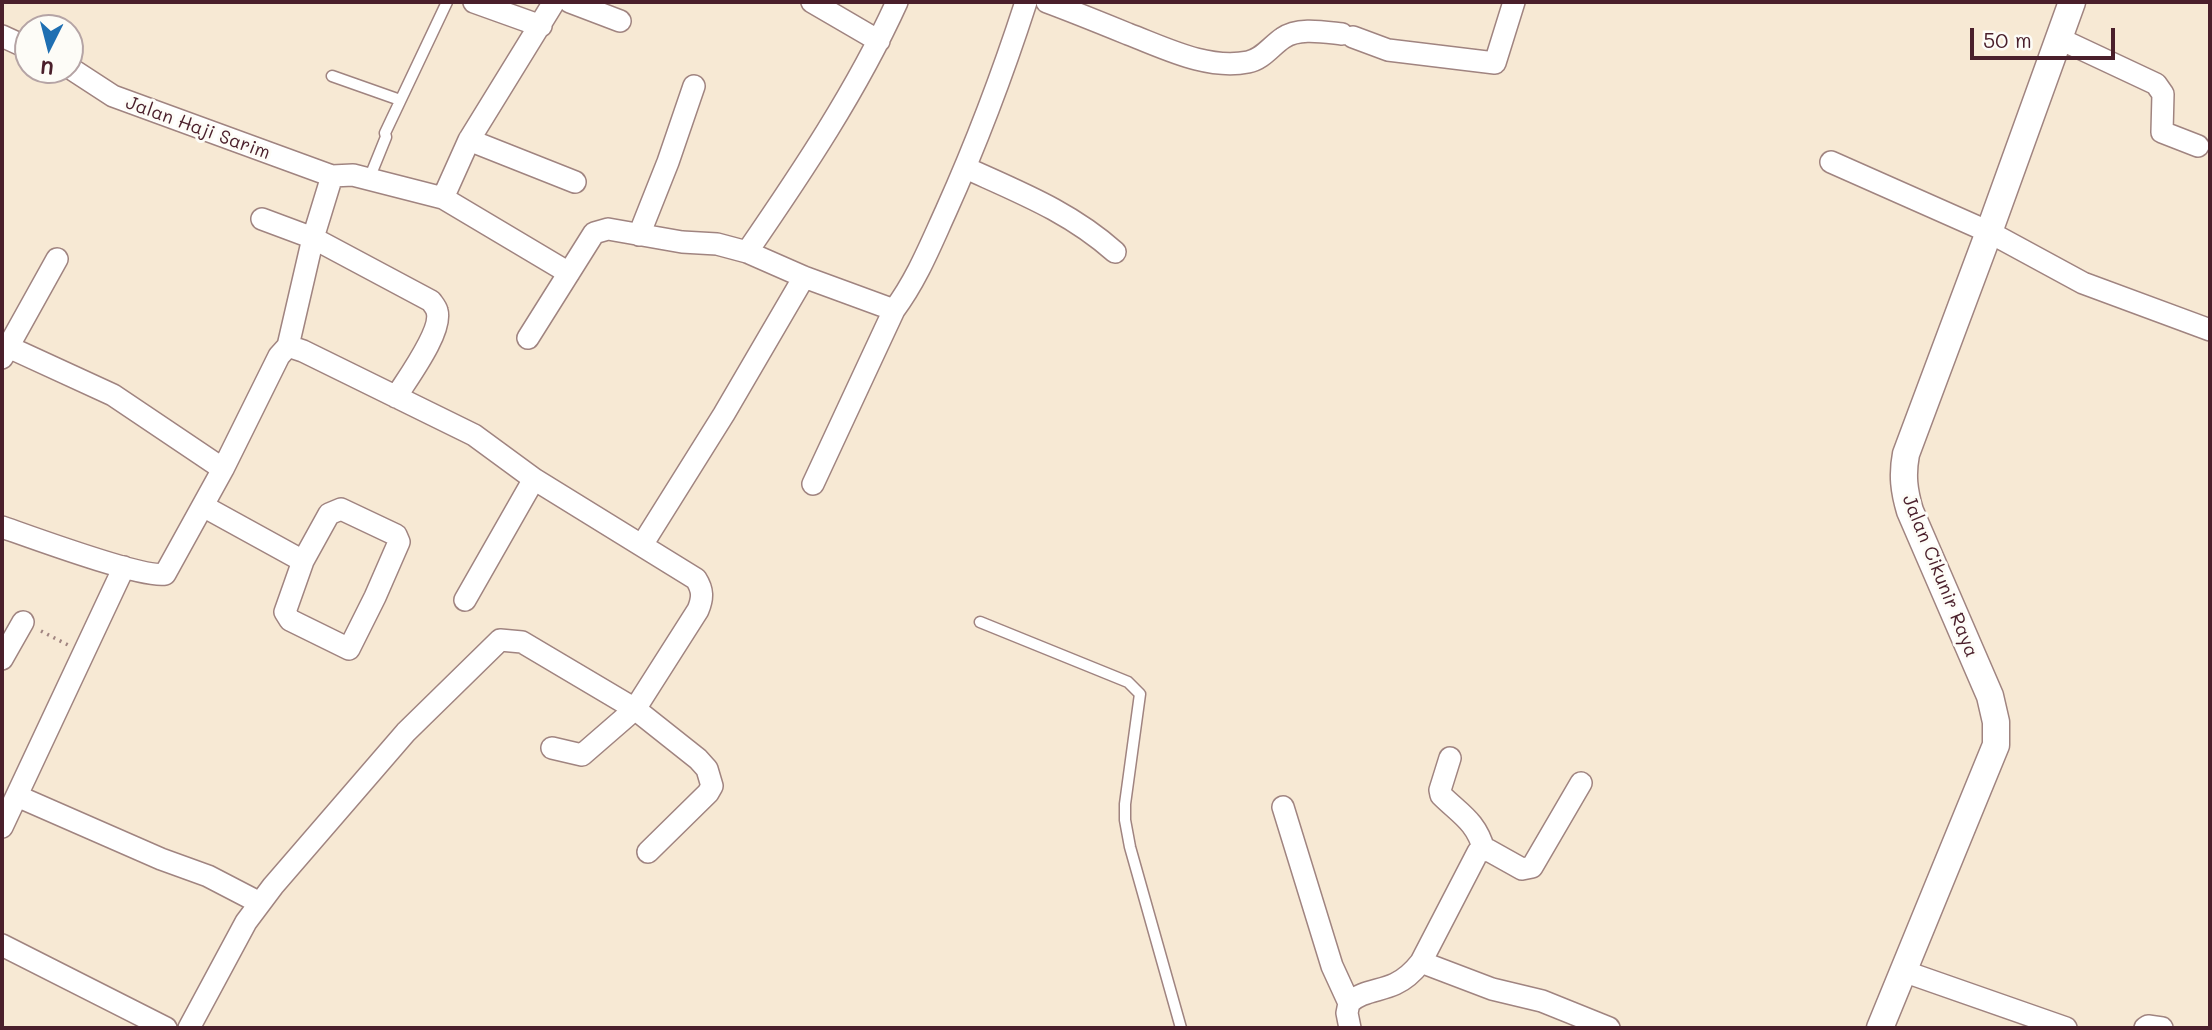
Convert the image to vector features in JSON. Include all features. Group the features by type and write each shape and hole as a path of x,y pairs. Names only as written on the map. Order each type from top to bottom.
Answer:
{"street":[{"path":"474,2 541,26"},
{"path":"443,198 469,140 554,2"},
{"path":"570,2 620,21"},
{"path":"812,2 879,41"},
{"path":"747,252 801,174 879,41 897,2"},
{"path":"813,484 894,310 925,260 966,168 995,96 1026,2"},
{"path":"1047,2 1202,60 1247,62 1257,59 1285,36 1294,33 1347,36 1388,50 1495,63 1514,2"},
{"name":"Jalan Cikunir Raya","path":"1880,1028 1996,745 1996,722 1990,696 1910,511 1903,482 1906,454 2072,2"},
{"path":"2058,38 2157,84 2164,94 2162,132 2197,146"},
{"name":"Jalan Haji Sarim","path":"84,77 113,96 332,176 353,175 443,198 569,273"},
{"path":"639,235 694,86"},
{"path":"469,140 575,182"},
{"path":"1831,162 1989,232 2083,283 2210,330"},
{"path":"966,168 1062,212 1092,231 1115,252"},
{"path":"2,527 124,567 157,575 164,574 223,469 279,356 288,346 313,237 332,176"},
{"path":"262,219 313,237 432,301 438,311 437,324 425,352 396,397"},
{"path":"528,338 594,233 600,229 682,242 717,244 747,252 804,277 894,310"},
{"path":"57,259 4,350 113,395 223,469"},
{"path":"642,545 724,414 804,277"},
{"path":"288,346 474,435 534,479 696,579 702,594 698,610 635,709 582,755 552,748"},
{"path":"465,600 534,479"},
{"path":"203,506 303,561"},
{"path":"337,509 398,537 398,548 349,649 290,620 286,615 285,609 303,561 330,514 337,509"},
{"path":"2,827 124,567"},
{"path":"2,659 23,622"},
{"path":"191,1028 246,922 260,903 406,733 500,639 522,642 635,709 707,769 712,786 708,793 648,852"},
{"path":"1450,758 1441,795 1473,824 1484,850"},
{"path":"1349,1003 1356,997 1396,984 1421,962 1478,852 1484,850 1522,869 1532,867 1581,783"},
{"path":"17,796 160,859 208,876 260,903"},
{"path":"1283,807 1332,966 1349,1003 1347,1013 1350,1028"},
{"path":"2,945 166,1028"},
{"path":"1421,962 1492,989 1542,1001 1609,1028"},
{"path":"1903,971 2066,1028"},
{"path":"2145,1028 2162,1028"}],"lane":[{"path":"369,179 400,100 447,2"},
{"path":"332,75 400,100"},
{"path":"980,622 1128,682 1140,694 1125,820 1130,847 1181,1028"}],"path":[{"path":"23,622 83,653"}]}
